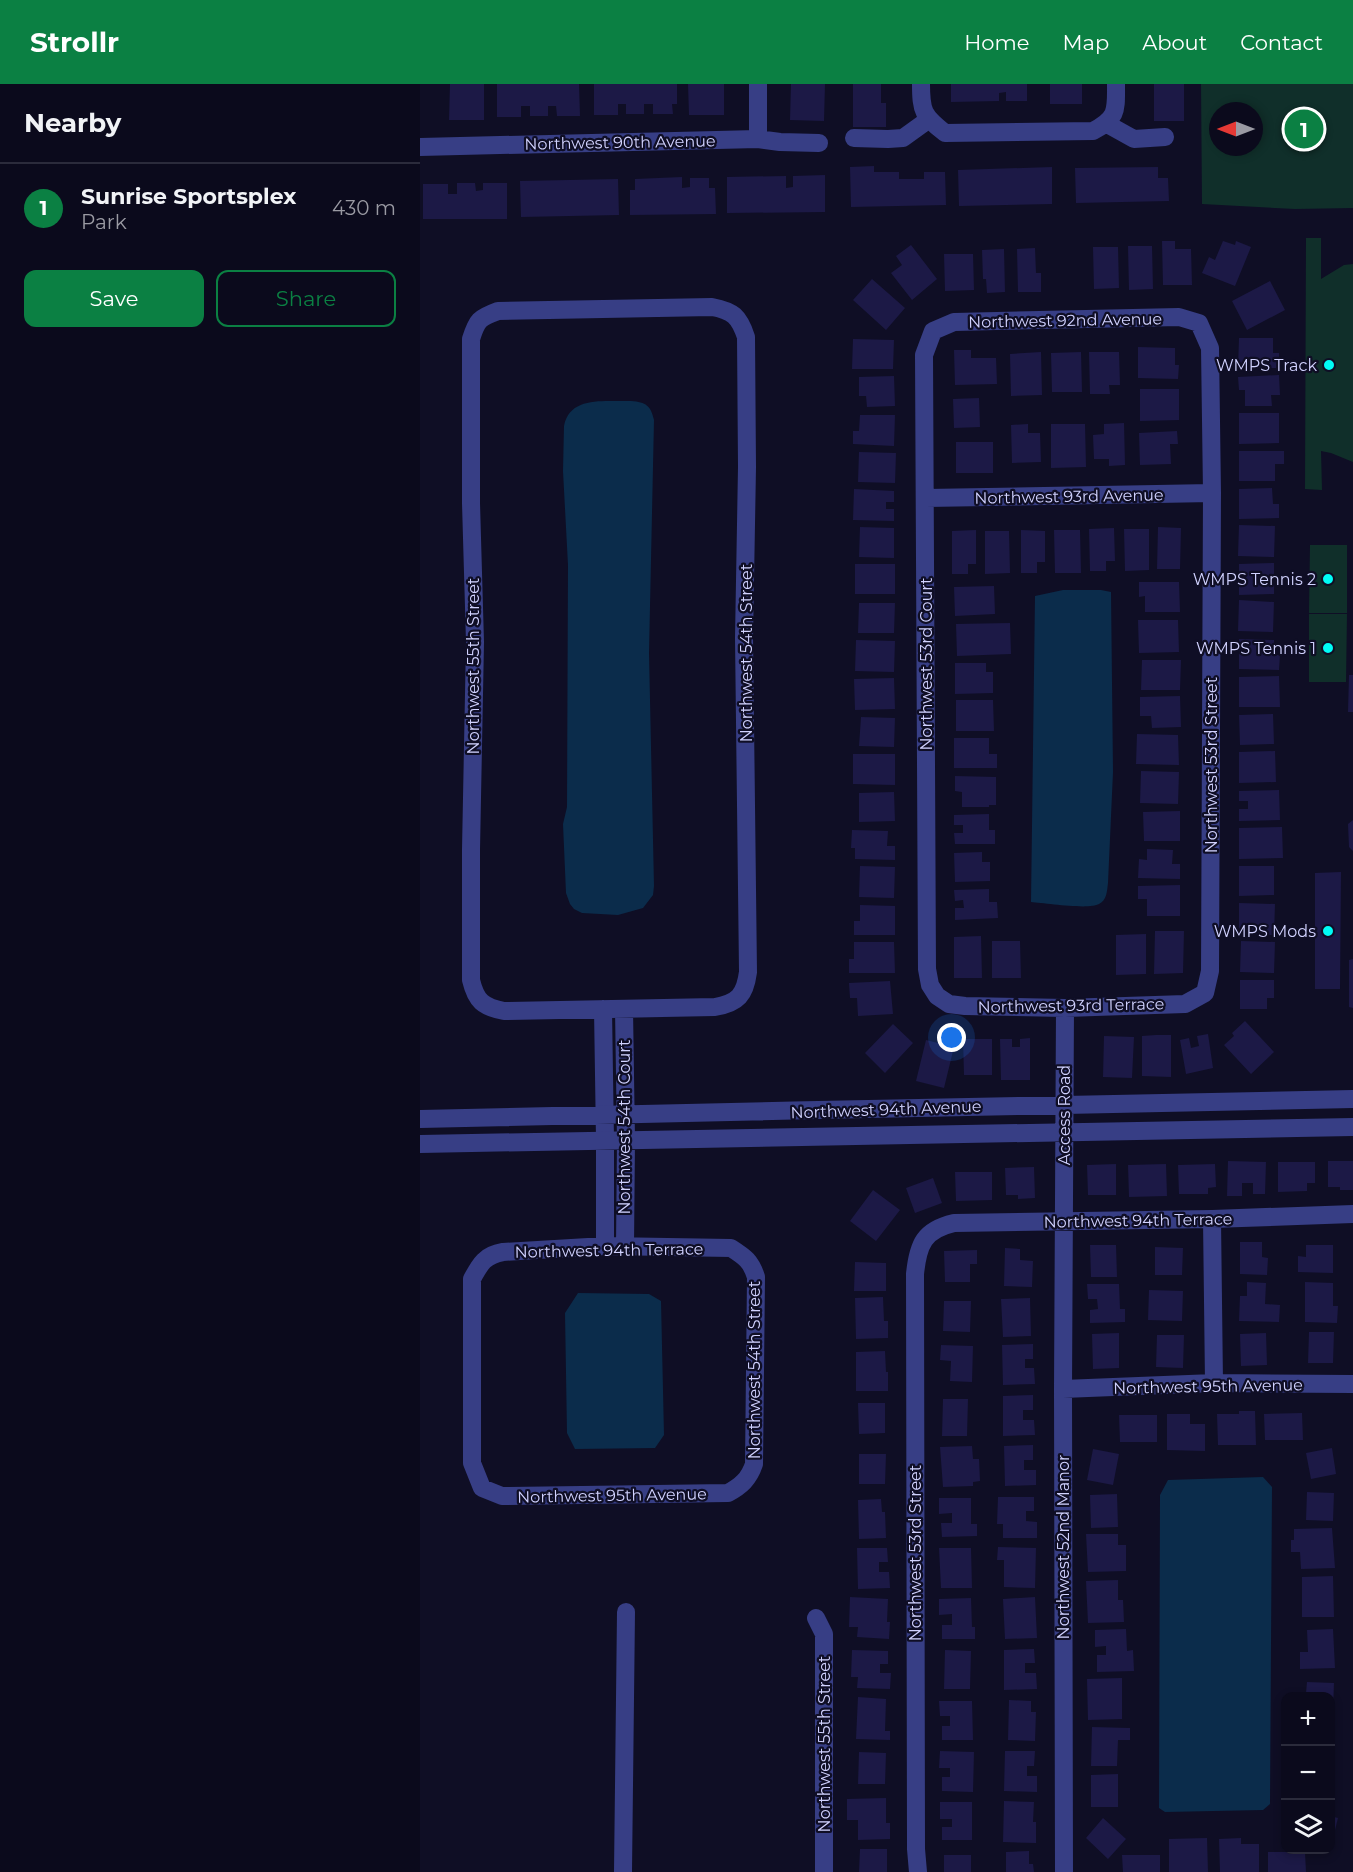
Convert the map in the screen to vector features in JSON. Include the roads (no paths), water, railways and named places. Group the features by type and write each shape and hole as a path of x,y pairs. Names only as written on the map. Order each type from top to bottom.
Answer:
{"street":[{"path":"758,84 758,139"},
{"path":"921,84 921,104 928,120 945,133 1093,131 1107,124 1116,111 1116,84"},
{"path":"854,138 903,138 928,120"},
{"path":"1107,124 1134,139 1165,137"},
{"name":"Northwest 90th Avenue","path":"420,147 758,139 819,143"},
{"name":"Northwest 54th Street","path":"475,326 483,316 498,311 712,307 733,314 741,322 746,336 747,467 744,638 748,972 746,984 742,994 734,1001 715,1006 624,1009"},
{"name":"Northwest 92nd Avenue","path":"933,331 954,322 1179,317 1199,322"},
{"name":"Northwest 53rd Street","path":"1199,322 1210,348 1212,493 1210,971 1205,993"},
{"name":"Northwest 55th Street","path":"475,326 471,339 471,503 475,642 471,980 474,992 482,1003 504,1011 603,1010"},
{"name":"Northwest 53rd Court","path":"933,331 924,355 927,969 930,985 936,996"},
{"name":"Northwest 93rd Avenue","path":"926,498 1212,493"},
{"name":"Northwest 93rd Terrace","path":"936,996 949,1004 965,1006 1065,1008 1185,1004 1205,993"},
{"name":"Access Road","path":"1063,1221 1065,1008"},
{"path":"603,1010 624,1009"},
{"name":"Northwest 54th Court","path":"624,1009 626,1115 624,1246"},
{"name":"Northwest 54th Court","path":"603,1010 605,1246"},
{"name":"Northwest 94th Avenue","path":"420,1119 1065,1103 1353,1099"},
{"name":"Northwest 94th Avenue","path":"420,1144 1353,1127"},
{"name":"Northwest 94th Terrace","path":"926,1236 941,1226 954,1224 1212,1220 1353,1214"},
{"path":"1212,1220 1214,1383"},
{"name":"Northwest 52nd Manor","path":"1063,1221 1065,1872"},
{"name":"Northwest 53rd Street","path":"918,1872 916,1838 915,1274 917,1253 926,1236"},
{"name":"Northwest 94th Terrace","path":"482,1488 472,1462 472,1280 479,1265 492,1254 503,1252 605,1246 731,1248 742,1255"},
{"name":"Northwest 54th Street","path":"741,1485 751,1474 754,1464 756,1277 752,1265 742,1255"},
{"name":"Northwest 95th Avenue","path":"1063,1389 1214,1383 1353,1384"},
{"name":"Northwest 95th Avenue","path":"482,1488 502,1496 728,1493 741,1485"},
{"path":"623,1872 626,1612"},
{"name":"Northwest 55th Street","path":"816,1618 824,1634 824,1872"}],"water":[{"path":"600,401 631,401 647,406 654,420 649,653 654,886 653,895 643,908 618,915 582,913 570,904 566,893 563,824 567,807 568,565 563,471 564,426 573,409 581,405"},
{"path":"1063,590 1111,592 1113,772 1108,883 1104,900 1094,906 1031,902 1035,596"},
{"path":"578,1293 649,1294 661,1301 664,1435 655,1448 575,1449 567,1433 565,1313"},
{"path":"1263,1477 1272,1487 1270,1804 1263,1810 1165,1812 1159,1808 1160,1495 1168,1480"}],"place":[{"name":"Sunrise Sportsplex","path":"1304,129"},
{"name":"WMPS Track","path":"1329,365"},
{"name":"WMPS Tennis 2","path":"1328,579"},
{"name":"WMPS Tennis 1","path":"1328,648"},
{"name":"WMPS Mods","path":"1328,931"}]}
